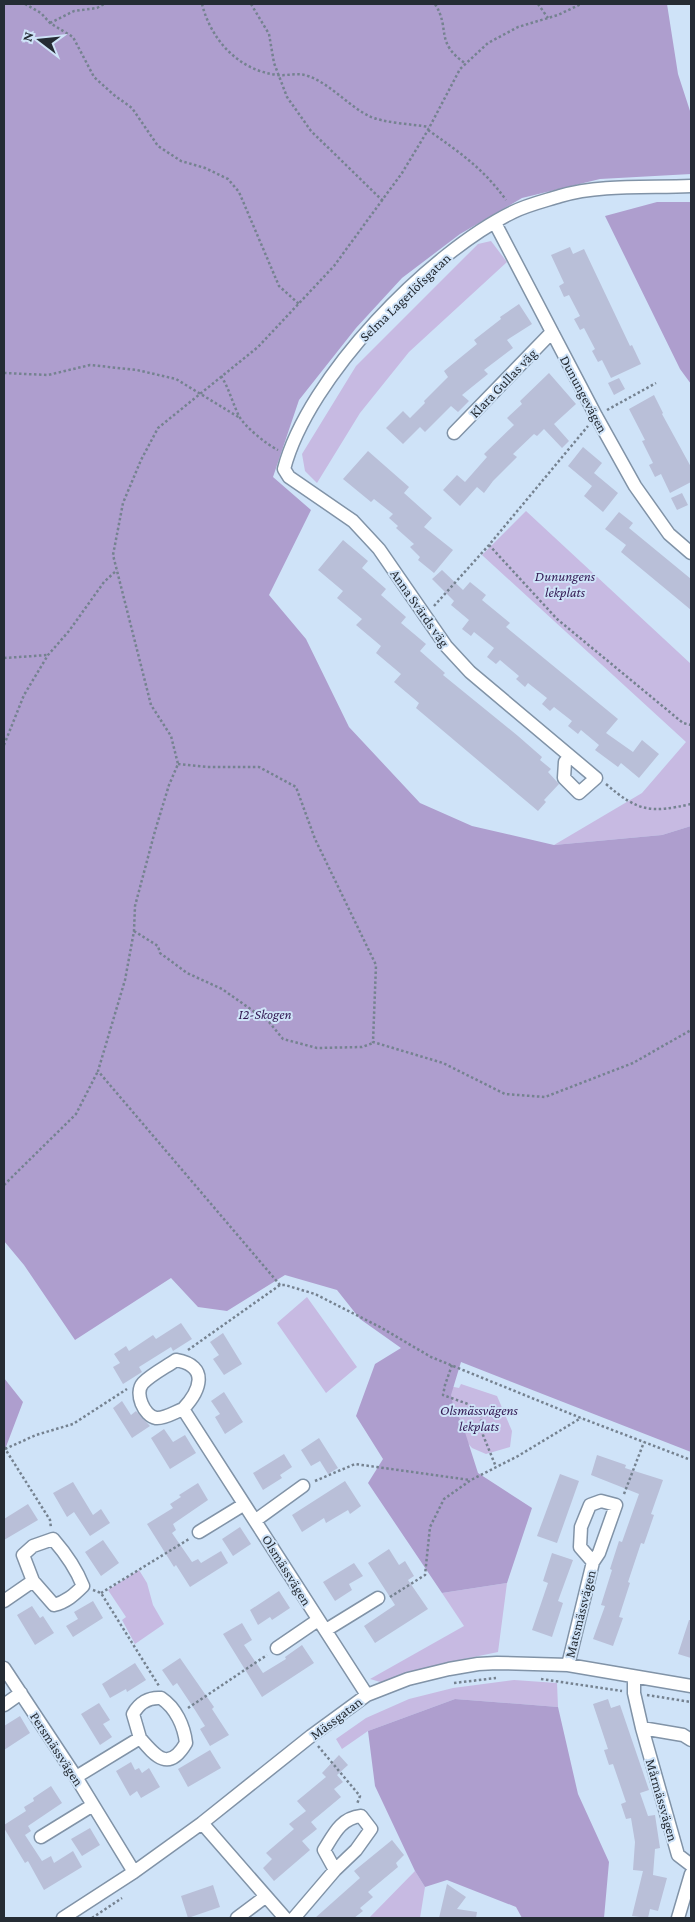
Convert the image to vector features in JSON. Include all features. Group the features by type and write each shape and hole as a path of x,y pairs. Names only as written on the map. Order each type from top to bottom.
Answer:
{"street":[{"name":"Selma Lagerlöfsgatan","path":"287,455 303,421 364,334 438,262 463,243 514,212 562,195 605,189 691,186"},
{"name":"Dunungevägen","path":"495,223 596,416 635,486 669,534 691,553"},
{"name":"Klara Gullas väg","path":"454,433 552,332"},
{"name":"Anna Svärds väg","path":"287,455 285,473 353,521 379,549 446,646 470,672 596,778"},
{"path":"570,757 565,762 564,778 579,794 596,778"},
{"path":"176,1360 194,1367 198,1375 199,1384 195,1394 183,1410 159,1419 151,1416 143,1407 139,1390 142,1383 176,1360"},
{"name":"Olsmässvägen","path":"183,1410 243,1505 256,1520 366,1695"},
{"name":"Olsmässvägen","path":"256,1520 303,1486"},
{"name":"Matsmässvägen","path":"568,1665 593,1562 616,1506 601,1500 590,1505 581,1527 580,1548 593,1562"},
{"path":"199,1532 243,1505"},
{"path":"53,1539 78,1572 83,1586 76,1594 62,1603 54,1605 33,1581 23,1555 34,1546 53,1539"},
{"path":"4,1600 33,1581"},
{"name":"Olsmässvägen","path":"277,1648 378,1598"},
{"name":"Mässgatan","path":"63,1918 134,1872 202,1823 311,1736 366,1695 408,1680 478,1664 568,1665 634,1678 691,1686"},
{"name":"Persmässvägen","path":"4,1668 76,1777 134,1872"},
{"name":"Mårmässvägen","path":"634,1678 634,1693 642,1728 678,1855 691,1866"},
{"path":"4,1705 20,1693"},
{"path":"161,1698 167,1702 177,1716 184,1730 186,1743 180,1753 172,1759 161,1759 140,1738 133,1714 137,1706 148,1700 161,1698"},
{"path":"642,1728 683,1735 691,1740"},
{"path":"76,1777 140,1738"},
{"path":"41,1837 92,1805"},
{"path":"294,1918 335,1870 356,1850 371,1829 361,1816 351,1817 338,1826 324,1850 335,1870"},
{"path":"202,1823 285,1918"},
{"path":"678,1918 691,1874"},
{"path":"237,1918 265,1896"}],"path":[{"path":"25,4 41,14 50,24 73,37 94,77 132,108 158,146 180,161 205,168 228,179 239,192 279,286 300,304"},
{"path":"50,24 74,12 97,8 104,4"},
{"path":"202,4 206,19 215,37 233,56 253,70 278,76 308,76 329,87 348,104 370,117 428,128 469,158 494,184 514,212"},
{"path":"247,4 251,5 260,16 270,34 278,76 288,97 311,131 383,200"},
{"path":"435,4 439,10 445,41 450,51 466,64"},
{"path":"538,4 548,18"},
{"path":"4,1185 76,1114 98,1071 125,980 134,931 135,906 155,831 169,785 178,764 171,736 151,704 113,555 123,503 141,460 158,428 200,392 258,347 334,266 383,200 428,128 460,69 488,43 518,27 548,18 581,4"},
{"path":"4,373 48,375 90,365 137,370 176,379 240,418 272,447 287,455"},
{"path":"220,376 227,385 240,418"},
{"path":"425,616 489,545 596,416 656,383"},
{"path":"489,545 557,619 683,723 691,724"},
{"path":"4,745 24,695 48,655 69,631 104,582 117,570"},
{"path":"4,658 48,655"},
{"path":"178,764 207,768 259,767 296,787 315,839 376,965 373,1042"},
{"path":"596,778 603,780 619,795 642,808 668,809 691,804"},
{"path":"134,931 158,946 160,953 187,973 222,989 269,1022 283,1039 318,1048 362,1047 373,1042 443,1063 505,1094 546,1097 633,1063 691,1030"},
{"path":"98,1071 280,1285"},
{"path":"176,1360 190,1348 280,1285 285,1285 315,1294 380,1327 431,1357 691,1460"},
{"path":"452,1365 444,1385 443,1395 468,1404 480,1412 483,1435 496,1467"},
{"path":"53,1539 50,1520 4,1448 36,1435 73,1424 130,1388 142,1383"},
{"path":"378,1598 391,1597 425,1575 430,1527 444,1499 471,1480 518,1456 581,1418"},
{"path":"616,1506 622,1500 644,1442"},
{"path":"303,1486 355,1464 471,1480"},
{"path":"161,1698 158,1685 101,1593 199,1532"},
{"path":"177,1716 277,1648"},
{"path":"452,1684 504,1677"},
{"path":"541,1679 691,1702"},
{"path":"318,1746 360,1796 351,1817"},
{"path":"92,1918 124,1896"}],"green space":[{"name":"I2-Skogen","path":"4,4 667,4 678,74 691,114 691,174 600,179 522,198 460,234 402,278 356,328 299,400 273,477 311,510 269,595 306,639 349,727 420,803 472,826 554,845 662,835 691,826 691,1452 461,1362 451,1395 478,1473 532,1508 507,1583 442,1593 368,1483 383,1459 356,1416 375,1364 401,1348 360,1319 337,1290 285,1275 227,1311 198,1307 171,1278 75,1340 24,1265 4,1241"},
{"path":"657,202 691,202 691,384 680,369 605,216"},
{"path":"491,241 507,262 409,352 360,413 317,483 305,471 302,454 356,366 478,244"},
{"name":"Dunungens lekplats","path":"526,511 691,664 691,826 662,835 554,845 642,793 686,742 482,555"},
{"path":"307,1297 357,1367 326,1393 277,1323"},
{"path":"4,1378 23,1402 4,1452"},
{"name":"Olsmässvägens lekplats","path":"461,1384 497,1396 512,1431 510,1447 486,1454 472,1448 449,1421 449,1386 459,1388"},
{"path":"139,1570 147,1583 153,1605 164,1624 135,1644 122,1620 126,1617 108,1590"},
{"path":"507,1583 498,1652 440,1664 384,1683 370,1679 464,1626 442,1593"},
{"path":"514,1680 557,1683 558,1707 455,1699 368,1731 342,1749 336,1739 366,1718 409,1699 453,1688"},
{"path":"455,1699 558,1707 578,1794 609,1862 604,1918 522,1918 516,1907 447,1880 425,1887 415,1871 375,1786 368,1731"},
{"path":"415,1871 425,1887 420,1918 369,1918"}],"building":[{"path":"570,247 573,254 584,249 630,346 632,345 641,364 611,378 602,360 598,362 592,351 595,349 584,328 580,330 574,319 580,316 569,295 564,297 559,286 564,283 551,255"},
{"path":"519,304 532,324 507,340 513,348 484,370 488,374 462,395 469,401 458,412 451,406 425,432 420,427 403,444 386,428 403,411 410,418 448,377 444,371 477,344 474,340 501,319 500,317"},
{"path":"549,373 576,404 554,424 569,441 562,448 544,429 537,436 534,434 513,454 517,457 484,493 477,487 460,506 443,490 457,475 465,482 487,457 484,454 514,425 507,418 522,404 520,401"},
{"path":"619,378 625,389 614,395 608,383"},
{"path":"654,395 662,414 691,467 691,482 670,493 661,474 655,477 649,465 653,463 642,441 645,440 629,409"},
{"path":"583,447 602,463 594,473 618,493 603,512 584,496 592,486 568,466"},
{"path":"368,451 409,487 404,493 432,518 424,527 453,550 434,573 418,560 420,557 410,547 414,544 396,528 398,526 389,518 393,514 374,499 371,502 343,479"},
{"path":"682,493 688,505 677,510 671,498"},
{"path":"619,512 633,523 629,528 691,579 691,610 621,552 626,545 605,529"},
{"path":"343,540 368,561 362,568 386,589 381,595 406,617 401,623 426,644 420,651 445,673 443,675 542,757 540,760 551,769 548,772 559,784 544,800 546,802 538,811 416,708 419,703 394,682 401,674 376,653 381,646 356,625 362,619 337,598 343,591 318,570"},
{"path":"442,570 463,590 470,582 486,595 482,600 510,623 506,627 618,719 606,733 633,752 642,740 659,754 639,778 621,763 618,767 595,750 599,745 581,730 578,734 568,726 572,721 554,707 550,711 542,704 547,698 528,683 525,687 516,679 519,676 500,660 496,664 487,657 494,648 474,632 471,636 462,629 469,620 451,605 454,601 432,579"},
{"path":"181,1323 192,1339 173,1351 171,1347 139,1367 142,1372 123,1384 113,1367 120,1363 114,1354 126,1346 129,1351 153,1335 156,1339"},
{"path":"223,1333 242,1364 224,1375 213,1359 219,1355 210,1342"},
{"path":"224,1392 243,1422 225,1434 215,1417 220,1414 211,1401"},
{"path":"122,1401 131,1415 136,1411 150,1426 132,1438 113,1408"},
{"path":"164,1429 173,1442 185,1435 196,1453 170,1469 151,1438"},
{"path":"319,1438 338,1468 328,1474 320,1461 311,1466 301,1450"},
{"path":"284,1454 292,1467 280,1475 282,1478 263,1490 253,1473"},
{"path":"597,1455 626,1465 625,1468 663,1480 651,1514 654,1515 644,1544 641,1543 628,1582 630,1583 619,1617 623,1618 613,1646 593,1639 605,1606 601,1605 612,1570 610,1569 619,1541 622,1542 639,1494 591,1475"},
{"path":"560,1474 579,1481 557,1543 537,1536"},
{"path":"345,1481 361,1506 350,1514 348,1510 326,1523 324,1518 302,1532 292,1515"},
{"path":"73,1482 93,1515 101,1509 110,1523 90,1536 74,1512 67,1517 53,1493"},
{"path":"198,1483 208,1500 173,1524 176,1530 172,1533 192,1562 198,1559 201,1563 221,1551 228,1563 190,1587 176,1565 174,1567 147,1524 173,1508 170,1504 181,1497 179,1495"},
{"path":"28,1504 38,1520 4,1540 4,1519"},
{"path":"240,1527 251,1544 233,1556 222,1539"},
{"path":"103,1540 119,1563 101,1576 85,1552"},
{"path":"389,1549 399,1565 405,1561 414,1576 408,1580 428,1609 375,1643 364,1626 395,1605 368,1563"},
{"path":"552,1553 573,1560 558,1601 563,1603 552,1637 532,1630 548,1583 543,1581"},
{"path":"354,1563 363,1576 349,1584 352,1590 335,1601 323,1582"},
{"path":"279,1591 290,1608 272,1620 270,1617 258,1625 250,1610"},
{"path":"93,1601 103,1618 73,1637 66,1626 78,1619 74,1612"},
{"path":"32,1606 40,1618 43,1616 54,1633 35,1645 17,1615"},
{"path":"689,1620 691,1620 691,1658 678,1654"},
{"path":"242,1623 252,1640 244,1645 263,1673 286,1659 285,1657 302,1645 314,1663 262,1697 223,1634"},
{"path":"180,1658 214,1707 212,1709 229,1735 210,1746 200,1729 205,1726 195,1710 177,1683 173,1686 162,1670"},
{"path":"135,1663 146,1680 127,1692 126,1689 110,1698 102,1684"},
{"path":"608,1699 611,1708 620,1705 649,1790 640,1793 648,1816 655,1815 660,1848 655,1849 653,1875 667,1878 658,1911 650,1909 648,1918 632,1916 643,1871 633,1870 635,1842 631,1818 626,1819 621,1804 626,1802 613,1764 609,1765 604,1750 608,1749 593,1704"},
{"path":"99,1703 110,1720 103,1724 112,1737 100,1745 81,1714"},
{"path":"20,1716 30,1733 4,1750 4,1726"},
{"path":"210,1750 221,1768 188,1787 178,1769"},
{"path":"339,1755 348,1765 337,1775 343,1782 334,1789 341,1797 311,1822 317,1829 302,1841 310,1850 274,1881 263,1868 272,1859 266,1853 294,1829 289,1824 306,1811 297,1801 326,1777 322,1773"},
{"path":"131,1762 135,1770 139,1768 142,1773 149,1768 160,1787 141,1798 137,1791 130,1796 116,1771"},
{"path":"51,1786 62,1803 28,1826 31,1831 25,1835 42,1861 51,1856 54,1863 73,1851 82,1867 44,1890 28,1861 25,1863 4,1825 26,1811 24,1807 34,1801 33,1798"},
{"path":"90,1828 100,1845 82,1856 71,1839"},
{"path":"392,1840 404,1855 396,1863 398,1867 368,1892 373,1897 360,1908 363,1911 354,1918 315,1918 360,1878 354,1871"},
{"path":"447,1884 466,1897 457,1909 477,1912 476,1918 439,1918"},
{"path":"213,1885 220,1907 188,1918 181,1896"}]}
